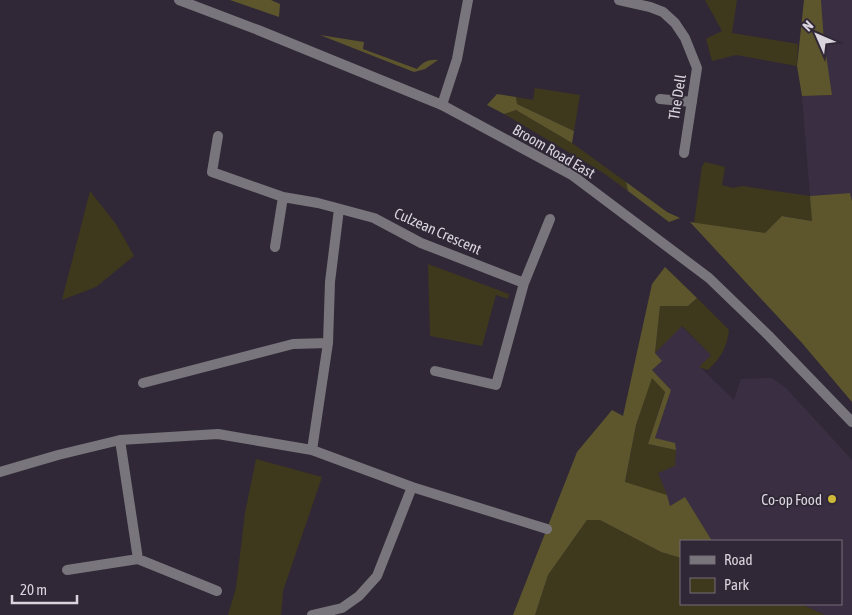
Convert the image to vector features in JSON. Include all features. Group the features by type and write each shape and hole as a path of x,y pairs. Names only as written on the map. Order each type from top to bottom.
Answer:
{"street":[{"name":"Broom Road East","path":"180,0 442,105 572,175 709,278 768,335 852,422"},
{"path":"442,105 457,59 468,0"},
{"name":"The Dell","path":"619,0 664,12 675,23 684,38 697,68 684,152"},
{"path":"660,98 692,102"},
{"name":"Culzean Crescent","path":"218,136 212,172 283,197 318,203 374,218 421,243 524,283"},
{"path":"275,248 283,197"},
{"path":"312,450 328,343 330,282 339,209"},
{"path":"434,371 496,385 524,283 550,218"},
{"path":"143,383 293,344 328,343"},
{"path":"0,472 120,440 218,434 312,450 412,487 547,529"},
{"path":"120,440 138,559"},
{"path":"312,615 343,612 377,576 412,487"},
{"path":"67,570 138,559 217,591"}],"shaded area":[{"path":"230,0 271,0 280,4 279,17"},
{"path":"804,0 821,0 824,41 832,95 802,96 797,66"},
{"path":"821,0 852,0 852,201 850,193 810,196 802,96 832,95 824,41"},
{"path":"320,35 364,42 363,49 417,69 426,62 438,60 425,69 414,72"},
{"path":"497,94 516,97 517,104 574,131 572,143 516,110 504,114 487,105"},
{"path":"626,182 667,212 680,218 669,222 628,191"},
{"path":"850,193 852,201 852,402 802,343 690,222 765,233 782,216 812,221 810,196"},
{"path":"665,267 697,298 688,306 660,306 655,353 662,361 652,370 671,390 655,438 675,443 676,450 648,444 665,392 652,378 636,425 625,482 667,495 670,506 685,497 711,540 680,540 680,558 661,552 600,520 587,520 548,575 535,615 513,615 577,452 612,410 623,416 652,284"},
{"path":"681,326 711,355 700,367 734,400 741,379 772,378 786,388 852,460 852,615 825,615 803,605 842,605 842,540 711,540 685,497 670,506 658,473 655,438 671,390 652,370 662,361 655,353"}],"green space":[{"path":"705,0 737,0 732,33 798,44 797,66 736,55 712,61 706,39 722,31"},
{"path":"535,88 580,95 574,131 517,104 516,97 533,100"},
{"path":"516,110 572,143 626,182 628,191 602,172 504,114"},
{"path":"705,162 725,167 722,185 733,188 742,186 810,196 813,221 783,216 765,233 694,223 702,166"},
{"path":"90,191 116,224 134,256 96,287 62,300"},
{"path":"428,264 509,294 508,299 496,295 482,346 430,336"},
{"path":"697,298 729,330 723,352 708,370 699,367 711,355 682,326 655,353 660,305 688,306"},
{"path":"652,377 665,391 648,444 676,450 675,466 658,473 667,495 625,483 636,425"},
{"path":"256,459 322,477 283,591 281,615 228,615 236,588 245,513"},
{"path":"587,520 600,520 661,552 680,558 680,605 803,605 825,615 535,615 548,575"}],"place":[{"name":"Co-op Food","path":"832,499"}]}
